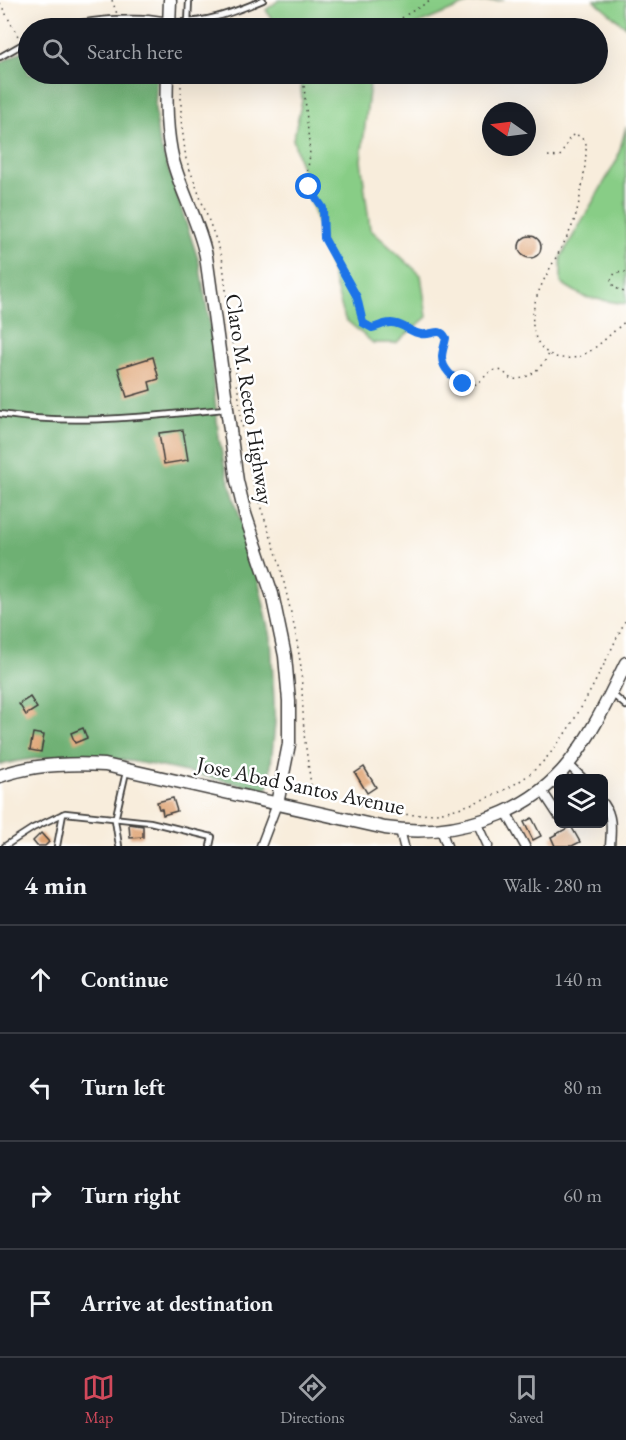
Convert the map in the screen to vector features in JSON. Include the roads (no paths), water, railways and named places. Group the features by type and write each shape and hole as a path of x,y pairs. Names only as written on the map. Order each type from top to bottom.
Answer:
{"main road":[{"path":"169,18 170,0"},
{"name":"Claro M. Recto Highway","path":"167,84 170,147 178,175 200,229 206,256 237,481 245,514 272,594 285,656 289,701 289,744 278,804"},
{"name":"Jose Abad Santos Avenue","path":"0,776 35,768 72,764 105,765 127,768 357,822 400,830 441,830 477,822 506,812 541,789 568,764 585,741 626,663"}],"street":[{"path":"568,764 578,774"},
{"path":"541,789 554,809"},
{"path":"261,846 278,804"},
{"path":"608,810 612,822 609,846"},
{"path":"506,812 525,846"},
{"path":"477,822 488,846"},
{"path":"400,830 404,846"},
{"path":"441,830 447,846"}],"lane":[{"path":"188,18 189,0"},
{"path":"216,18 263,0"},
{"path":"0,57 18,46"},
{"path":"0,414 26,417 109,419 227,409"},
{"path":"611,693 626,706"},
{"path":"119,846 115,820 127,768"},
{"path":"3,845 63,814 72,813 115,820 150,822 212,837 210,846"},
{"path":"57,846 63,814"}]}
